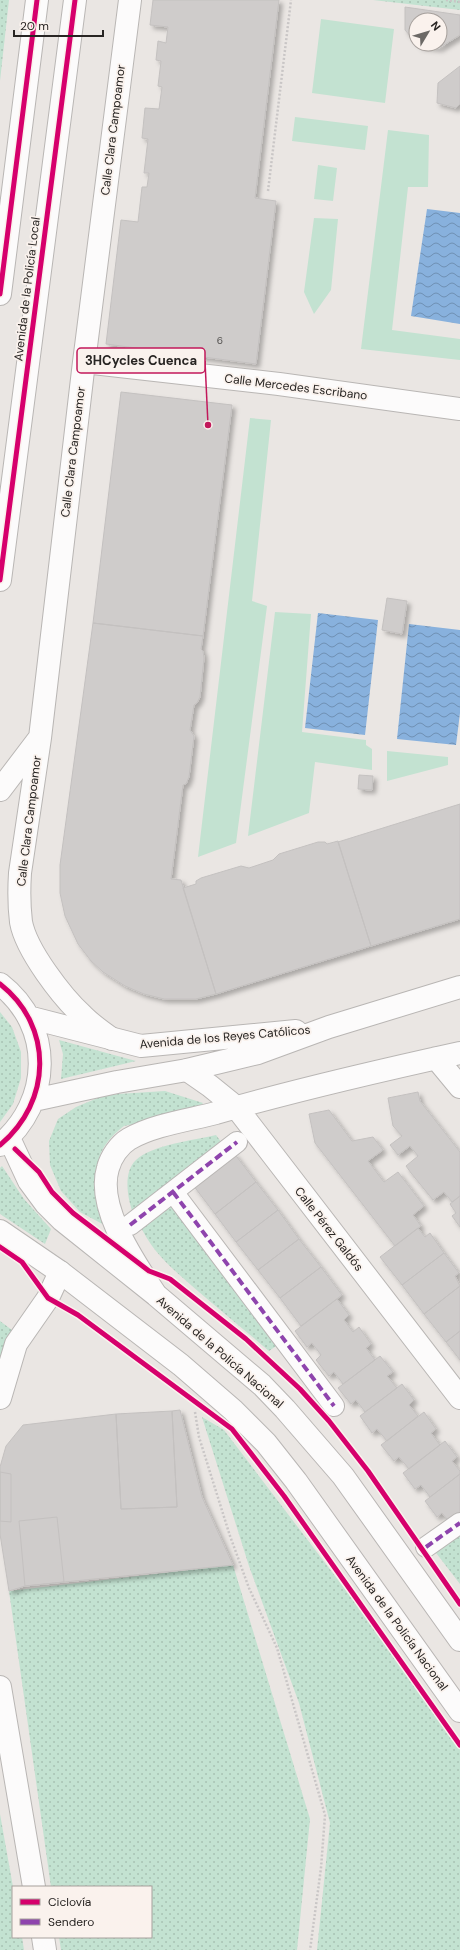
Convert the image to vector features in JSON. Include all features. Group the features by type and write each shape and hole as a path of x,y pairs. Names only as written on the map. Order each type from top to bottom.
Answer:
{"main road":[{"path":"0,294 37,0"},
{"name":"Avenida de la Policía Local","path":"0,580 75,0"},
{"name":"Calle Clara Campoamor","path":"112,1039 83,1017 65,998 35,956 24,934 21,923 20,873 40,738 84,362 130,0"},
{"name":"Calle Mercedes Escribano","path":"84,362 279,384 460,409"},
{"name":"Calle Clara Campoamor","path":"0,790 40,738"},
{"path":"0,984 15,996 28,1016 36,1036 40,1058 38,1086 34,1100 26,1116 4,1142"},
{"name":"Avenida de los Reyes Católicos","path":"34,1100 117,1082 187,1070 258,1053 329,1027 460,987"},
{"name":"Avenida de los Reyes Católicos","path":"28,1016 141,1046 329,1027"},
{"path":"156,1295 135,1261 114,1222 108,1203 105,1184 108,1167 122,1145 136,1135 236,1107 460,1053"},
{"path":"436,1058 460,1087"},
{"name":"Calle Pérez Galdós","path":"187,1070 236,1107 460,1398"},
{"name":"Avenida de la Policía Nacional","path":"4,1142 46,1204 86,1240 156,1295 262,1385 310,1436 343,1476 460,1640"},
{"name":"Avenida de la Policía Nacional","path":"0,1231 60,1272 181,1365 233,1410 266,1443 296,1481 460,1711"},
{"path":"0,1398 16,1344 48,1298 60,1272"},
{"path":"0,1687 34,1886"},
{"path":"43,1938 45,1950"}],"street":[{"path":"130,1225 237,1142"},
{"path":"173,1192 334,1406"},
{"path":"426,1547 460,1523"}],"path":[{"path":"268,191 292,0"},
{"path":"446,0 460,2"},
{"path":"194,1407 198,1437 230,1536 249,1588 277,1648 325,1815 321,1868 310,1950"}],"green space":[{"path":"0,0 9,0 0,81"},
{"path":"373,0 460,0 460,10"},
{"path":"321,19 394,29 385,103 312,93"},
{"path":"295,117 368,126 365,150 292,141"},
{"path":"388,130 429,135 428,187 408,187 392,330 460,339 460,360 361,349"},
{"path":"318,165 337,168 333,201 314,199"},
{"path":"314,218 338,219 331,290 314,314 304,292"},
{"path":"250,418 271,420 252,601 267,606 236,843 198,857"},
{"path":"275,612 311,614 302,732 366,740 366,745 372,749 372,770 315,762 309,813 248,836"},
{"path":"387,751 448,757 448,765 387,781"},
{"path":"0,1012 12,1027 21,1052 21,1078 13,1104 0,1122"},
{"path":"59,1040 136,1061 61,1079 63,1054"},
{"path":"165,1091 203,1103 196,1111 124,1126 119,1130 106,1143 100,1154 98,1166 99,1180 108,1227 80,1212 61,1191 50,1165 49,1141 58,1119 76,1107 100,1097 118,1094"},
{"path":"216,1135 225,1147 134,1216 128,1195 128,1179 129,1172 136,1160 152,1150 185,1141"},
{"path":"2,1166 24,1199 51,1229 45,1244 0,1214 0,1168"},
{"path":"174,1198 279,1344 269,1351 165,1262 145,1235 140,1225"},
{"path":"0,1321 12,1330 0,1367"},
{"path":"202,1417 224,1430 411,1676 460,1749 460,1950 317,1950 330,1823 299,1703 249,1566"},
{"path":"460,1528 460,1584 433,1549"},
{"path":"233,1565 310,1819 297,1950 61,1950 59,1938 152,1938 152,1886 51,1886 9,1591"},
{"path":"0,1814 13,1886 12,1938 22,1938 24,1950 0,1950"}],"water":[{"path":"427,209 460,213 460,324 411,316"},
{"path":"318,613 378,620 365,735 305,728"},
{"path":"409,624 460,630 460,713 456,745 397,739"}],"building":[{"path":"153,0 279,0 255,198 276,201 256,364 106,344 121,220 138,222 142,187 147,187 149,173 144,173 148,139 142,138 145,108 159,109 162,87 158,86 161,61 156,60 158,41 166,43 168,27 150,25"},
{"path":"405,7 439,12 408,12 408,34 405,30"},
{"path":"448,13 460,15 460,35 448,42"},
{"path":"460,66 460,104 456,108 437,103 438,83"},
{"path":"121,392 232,405 203,636 93,623"},
{"path":"387,598 407,601 402,634 382,630"},
{"path":"93,623 203,636 201,649 203,651 204,658 200,697 194,705 190,730 194,736 189,777 186,784 183,785 171,879 181,880 216,994 196,999 164,999 144,994 125,986 103,972 91,961 78,944 65,916 60,893 60,865"},
{"path":"359,775 373,776 372,790 358,789"},
{"path":"460,804 460,919 371,946 338,842"},
{"path":"338,841 371,946 216,994 183,888 196,884 196,881 201,878 241,866 249,868 273,860 279,854 318,842 325,842 327,844"},
{"path":"418,1092 420,1101 460,1152 460,1196 452,1202 444,1192 433,1200 411,1173 406,1166 418,1156 410,1146 398,1155 390,1145 402,1136 393,1126 388,1098"},
{"path":"329,1110 352,1141 373,1137 383,1150 368,1161 384,1182 398,1172 424,1206 413,1215 421,1226 395,1246 315,1143 309,1114"},
{"path":"234,1153 256,1182 215,1214 193,1185"},
{"path":"256,1182 278,1210 236,1242 215,1214"},
{"path":"460,1196 460,1227 452,1216 456,1213 450,1204"},
{"path":"278,1210 299,1239 258,1270 236,1242"},
{"path":"418,1228 425,1237 430,1233 444,1253 402,1285 380,1257"},
{"path":"299,1239 321,1267 280,1298 258,1270"},
{"path":"444,1253 459,1273 455,1276 460,1286 424,1314 402,1285"},
{"path":"321,1267 342,1295 301,1326 280,1298"},
{"path":"460,1286 460,1331 446,1342 424,1314"},
{"path":"337,1299 349,1315 344,1320 353,1332 359,1327 371,1344 366,1348 375,1360 343,1384 334,1372 329,1376 316,1360 321,1355 312,1343 307,1347 295,1331"},
{"path":"460,1331 460,1360 446,1342"},
{"path":"380,1356 393,1372 387,1376 397,1388 365,1412 356,1400 351,1404 338,1388"},
{"path":"402,1384 414,1400 409,1405 418,1416 387,1441 377,1429 372,1433 360,1416"},
{"path":"180,1410 202,1497 233,1565 25,1586 9,1591 0,1534 0,1467 6,1446 23,1425 116,1414 121,1509 177,1507 172,1411"},
{"path":"172,1411 177,1507 121,1509 116,1414"},
{"path":"424,1412 436,1429 431,1433 440,1445 409,1469 399,1457 394,1461 381,1445"},
{"path":"445,1441 457,1457 452,1461 460,1471 460,1474 430,1497 421,1485 415,1489 403,1473"},
{"path":"0,1472 11,1474 11,1522 0,1521"},
{"path":"460,1474 460,1519 452,1525 442,1513 437,1517 425,1501"},
{"path":"57,1517 64,1582 25,1586 19,1521"}],"marked path":[{"path":"130,1225 237,1142"},
{"path":"173,1192 334,1406"},
{"path":"426,1547 460,1523"}],"cycle path":[{"path":"0,294 37,0"},
{"path":"0,580 75,0"},
{"path":"0,984 18,1001 30,1021 37,1042 40,1064 37,1086 30,1108 17,1127 0,1145"},
{"path":"15,1149 39,1172 52,1192 73,1213 149,1271 170,1279 246,1339 300,1389 329,1421 368,1471 460,1604"},
{"path":"0,1247 22,1262 48,1298 78,1315 232,1429 284,1496 460,1745"}],"place":[{"name":"3HCycles Cuenca","path":"208,425"}]}
